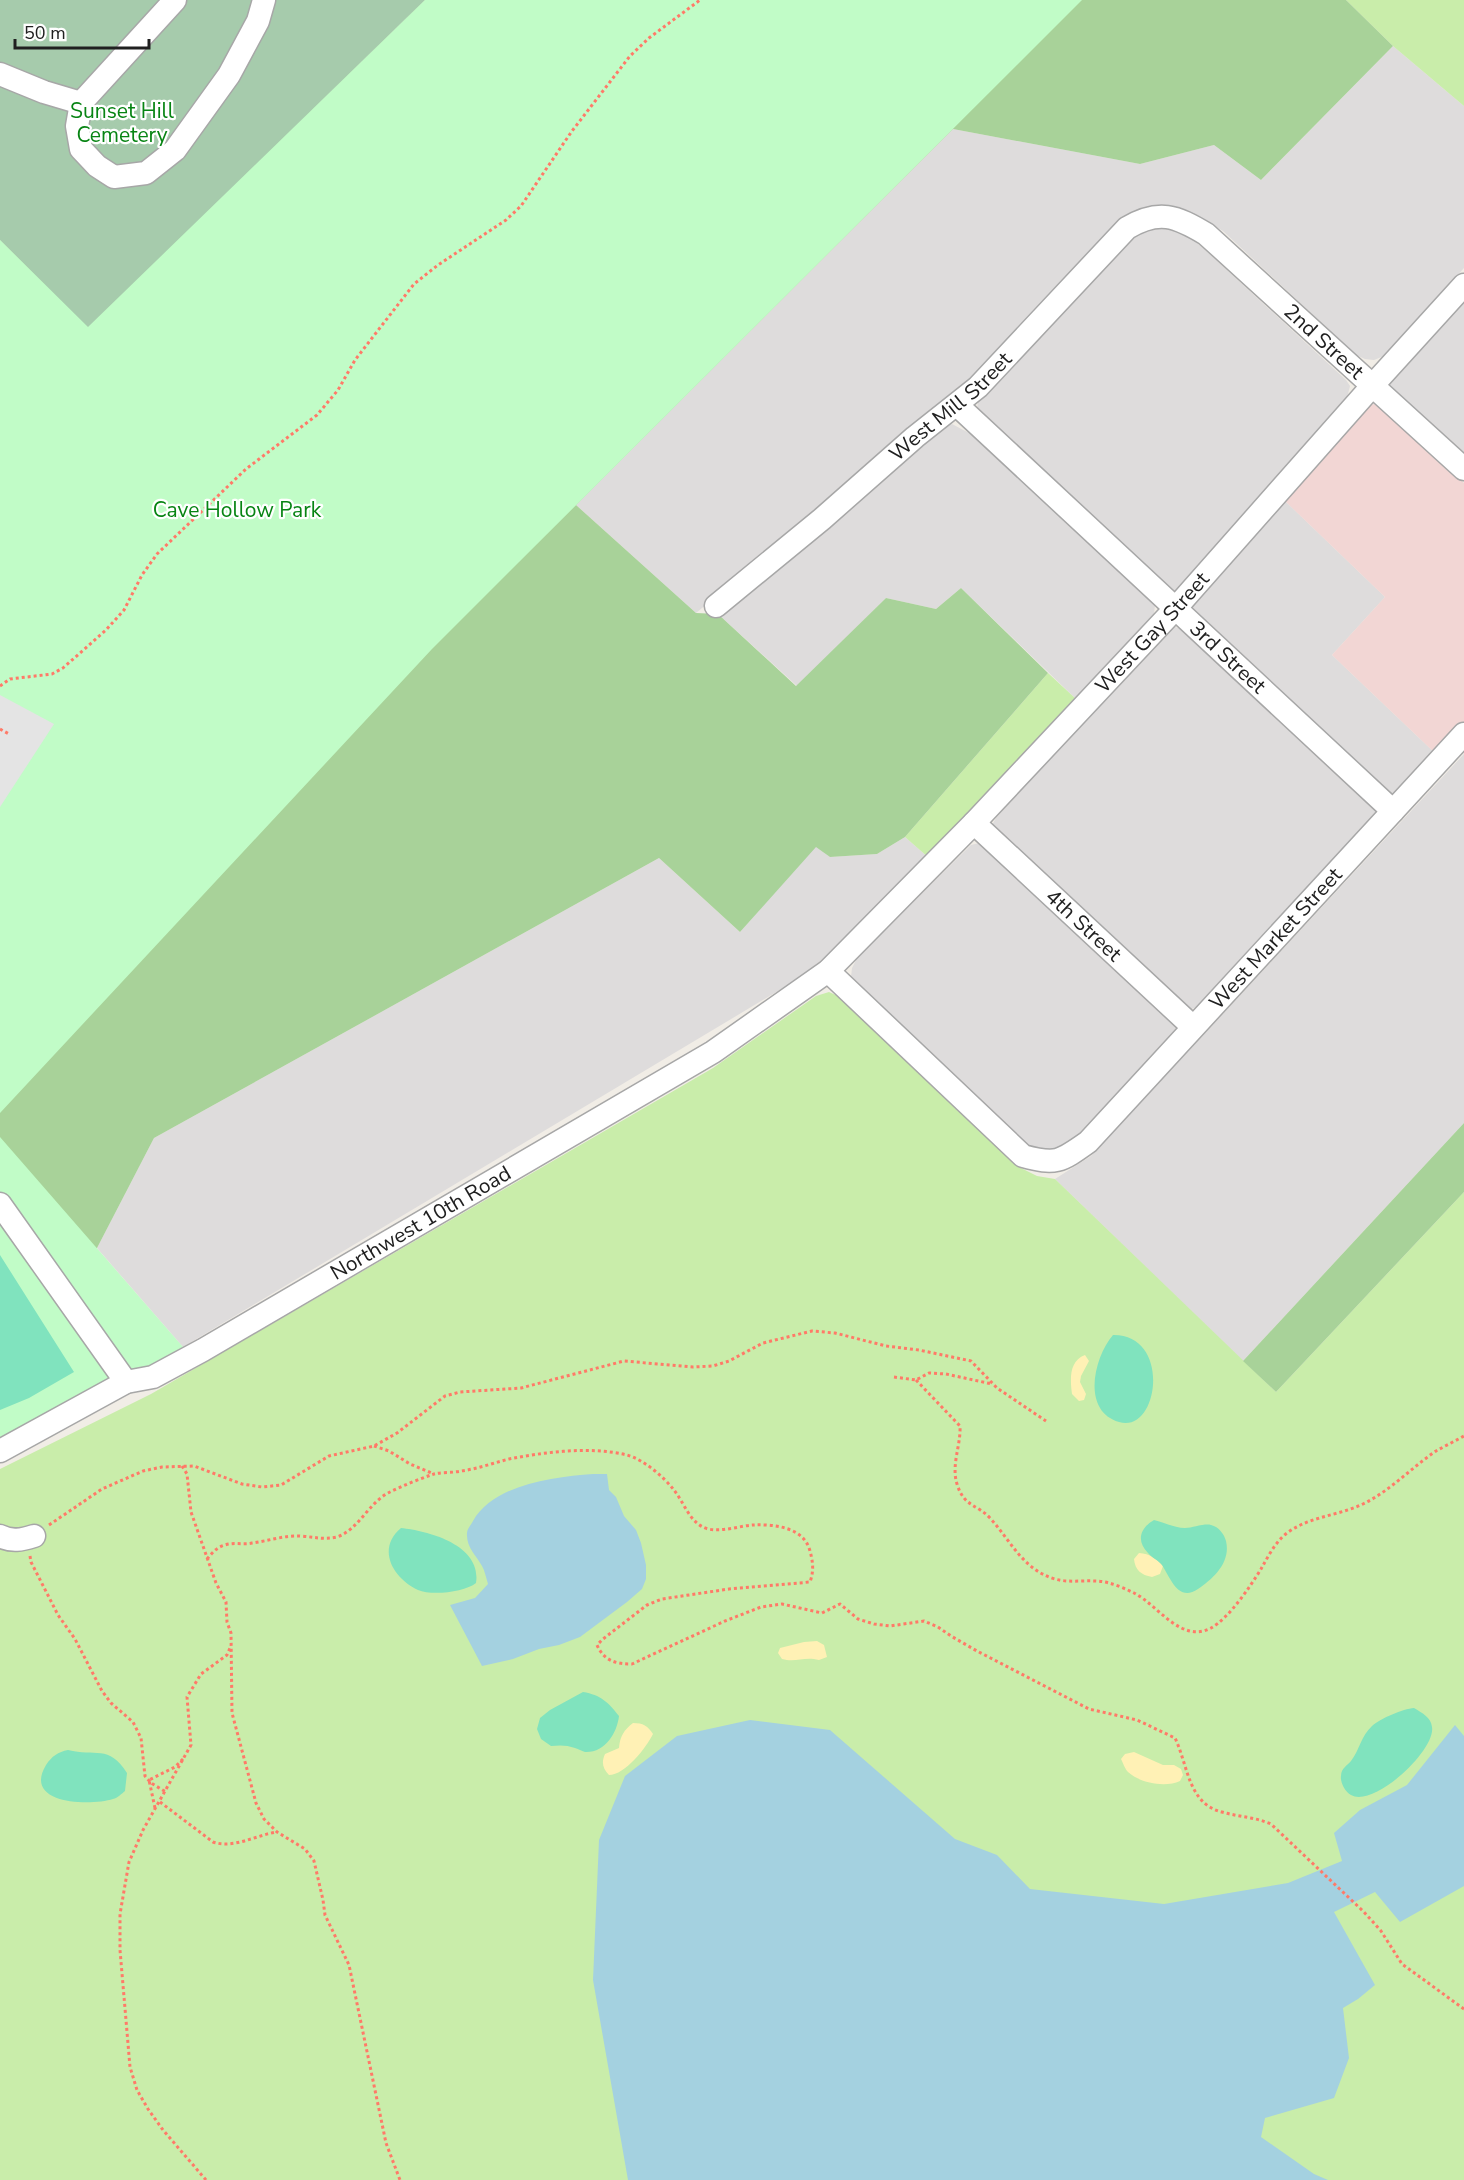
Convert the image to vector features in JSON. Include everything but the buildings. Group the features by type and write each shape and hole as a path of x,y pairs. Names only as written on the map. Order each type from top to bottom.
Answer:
{"street":[{"path":"175,0 81,103 77,126 81,149 97,166 114,177 146,173 174,150 229,75 258,21 264,0"},
{"path":"0,74 44,92 81,103"},
{"name":"West Mill Street","path":"716,606 822,519 915,437 978,387 1126,228 1142,219 1158,217 1181,219"},
{"name":"2nd Street","path":"1181,219 1206,234 1464,469"},
{"name":"West Gay Street","path":"828,970 974,823 1174,610 1464,285"},
{"name":"3rd Street","path":"957,405 1174,610 1393,811"},
{"name":"West Market Street","path":"828,970 1023,1155 1049,1163 1067,1157 1088,1142 1464,734"},
{"name":"4th Street","path":"974,823 1193,1027"},
{"name":"Northwest 10th Road","path":"0,1452 126,1383 153,1377 202,1350 713,1052 828,970"},
{"path":"0,1204 126,1383"},
{"path":"0,1536 5,1539 20,1540 34,1536"}],"path":[{"path":"0,686 10,679 52,674 63,668 106,630 124,609 142,575 157,554 246,469 322,410 338,390 356,360 414,284 438,264 506,220 521,206 565,140 630,56 649,38 700,0"},
{"path":"0,729 9,734"},
{"path":"166,1792 145,1776 141,1738 133,1722 111,1703 102,1691 75,1639 58,1615 31,1562 30,1551 34,1536 102,1489 143,1471 162,1467 194,1466 242,1484 262,1487 281,1485 329,1456 374,1446 397,1433 445,1396 460,1392 522,1388 624,1361 693,1367 713,1366 729,1361 763,1343 812,1331 835,1333 886,1346 971,1360 993,1384 1020,1406 1046,1421"},
{"path":"894,1377 916,1380 929,1373 946,1374 993,1384"},
{"path":"916,1380 954,1417 960,1426 961,1436 955,1474 962,1497 988,1516 1029,1566 1042,1575 1058,1580 1107,1582 1125,1588 1153,1605 1175,1625 1189,1631 1212,1628 1224,1618 1254,1581 1275,1545 1286,1534 1305,1522 1363,1504 1390,1487 1436,1452 1464,1436"},
{"path":"374,1446 435,1474"},
{"path":"207,1559 216,1549 225,1544 249,1544 299,1536 327,1539 341,1536 376,1500 402,1486 435,1474 462,1471 510,1459 579,1451 628,1456 645,1464 672,1487 699,1527 713,1530 754,1525 791,1530 801,1536 809,1547 813,1562 810,1582 729,1589 662,1599 647,1605 597,1645 608,1659 619,1664 632,1664 725,1621 761,1607 782,1604 822,1613 840,1604 858,1619 890,1626 924,1621 976,1651 1089,1708 1137,1720 1174,1738 1194,1792 1202,1802 1223,1813 1257,1818 1271,1824 1364,1912 1381,1931 1402,1964 1464,2009"},
{"path":"182,1466 187,1474 190,1512 216,1583 226,1602 231,1645 232,1713 256,1803 264,1819 277,1832 305,1849 314,1861 325,1915 349,1965 386,2143 400,2180"},
{"path":"206,2180 148,2109 137,2090 130,2067 120,1950 120,1914 123,1886 129,1862 143,1830 191,1745 187,1697 201,1674 227,1655 231,1645"},
{"path":"149,1780 175,1767 186,1756"},
{"path":"149,1780 155,1810"},
{"path":"160,1802 213,1842 224,1846 261,1834 277,1832"}],"shaded area":[{"path":"1393,46 1464,106 1464,268 1384,356 1374,360 1356,355 1223,231 1206,221 1176,209 1162,208 980,377 696,613 576,505 953,129 1140,164 1214,145 1261,180"},
{"path":"1159,224 1186,234 1202,247 1350,386 1344,403 1182,586 1174,591 1166,590 977,410 978,401 985,390 1129,234"},
{"path":"1464,298 1464,459 1389,386 1390,378"},
{"path":"1374,404 1381,407 1464,483 1464,726 1437,755 1332,655 1385,597 1285,501 1367,407"},
{"path":"952,424 969,433 1152,598 1155,605 1154,614 1076,699 961,588 936,609 886,598 797,686 718,614 942,428"},
{"path":"1285,501 1385,597 1332,655 1437,755 1398,795 1391,795 1192,611 1193,603"},
{"path":"1175,627 1181,629 1375,808 1377,814 1374,822 1196,1007 1188,1011 992,825 1168,631"},
{"path":"0,695 54,724 0,807"},
{"path":"1464,754 1464,1123 1243,1361 1055,1179 1091,1156"},
{"path":"905,837 929,858 836,949 793,982 183,1347 97,1248 154,1138 659,858 740,932 816,846 830,857 877,854"},
{"path":"979,843 1174,1019 1177,1027 1075,1138 1060,1149 1048,1152 1027,1148 851,977 852,968 858,956 971,845"}],"green space":[{"name":"Sunset Hill Cemetery","path":"0,0 425,0 88,328 0,240"},
{"name":"Cave Hollow Park","path":"425,0 1346,0 1393,46 1261,180 1214,145 1140,164 953,129 576,505 696,613 718,614 796,686 886,598 936,609 961,588 1048,673 905,837 877,854 830,857 816,847 740,932 659,858 154,1138 97,1248 60,1252 0,1180 0,240 88,327"},
{"name":"Cave Hollow Park","path":"425,0 1082,0 432,649 0,1113 0,240 88,327"},
{"path":"1346,0 1464,0 1464,106 1393,46"},
{"path":"1048,673 1076,699 929,858 905,837"},
{"path":"829,992 840,997 1019,1167 1037,1176 1055,1179 1276,1392 1464,1192 1464,2180 0,2180 0,1469 151,1394 713,1068 816,996"},
{"path":"1464,1123 1464,1192 1276,1392 1243,1361"},
{"path":"0,1137 183,1347 0,1448"},
{"path":"0,1255 74,1372 29,1398 0,1410"},
{"path":"1113,1335 1132,1339 1144,1350 1151,1365 1153,1383 1150,1399 1143,1413 1133,1422 1119,1422 1107,1416 1099,1407 1095,1395 1097,1369 1106,1345"},
{"path":"1154,1520 1181,1528 1208,1525 1219,1529 1225,1538 1227,1549 1220,1569 1198,1589 1185,1593 1180,1591 1162,1565 1142,1544 1141,1535 1145,1527"},
{"path":"401,1528 439,1537 462,1550 471,1559 476,1570 476,1583 457,1591 440,1593 424,1592 409,1585 395,1571 389,1554 394,1536"},
{"path":"583,1692 604,1700 619,1716 616,1729 609,1741 598,1749 585,1752 569,1746 551,1746 541,1739 537,1729 540,1718"},
{"path":"1414,1708 1426,1716 1432,1727 1431,1737 1424,1749 1402,1774 1388,1785 1361,1797 1349,1794 1342,1784 1341,1773 1351,1761 1368,1730 1386,1717"},
{"path":"68,1750 101,1753 114,1758 127,1773 125,1791 115,1798 90,1802 62,1800 51,1795 43,1788 41,1778 51,1759"}],"sand":[{"path":"1085,1355 1089,1361 1080,1382 1086,1394 1084,1400 1079,1401 1072,1394 1071,1377 1073,1366"},
{"path":"1139,1553 1150,1555 1163,1566 1160,1574 1152,1577 1139,1571 1134,1559"},
{"path":"817,1641 824,1645 827,1657 819,1660 787,1660 782,1659 778,1653 780,1648"},
{"path":"633,1723 645,1726 653,1734 628,1766 622,1771 609,1775 603,1766 605,1754 619,1748 623,1734"},
{"path":"1134,1752 1163,1765 1174,1765 1181,1769 1183,1775 1180,1781 1160,1784 1146,1782 1133,1776 1127,1771 1121,1759 1125,1754"}],"water":[{"path":"607,1474 609,1490 616,1497 624,1516 636,1530 646,1565 646,1579 642,1589 580,1637 513,1659 482,1666 450,1605 475,1598 488,1584 483,1568 468,1543 468,1528 483,1508 495,1498 510,1491 543,1480"},
{"path":"750,1720 830,1730 955,1839 997,1855 1030,1889 1164,1904 1288,1883 1342,1861 1334,1833 1360,1810 1407,1785 1455,1725 1464,1736 1464,1886 1400,1922 1375,1892 1334,1912 1375,1985 1343,2008 1349,2058 1334,2098 1265,2118 1261,2137 1314,2174 1328,2180 628,2180 593,1980 599,1840 625,1776 677,1736"}]}
